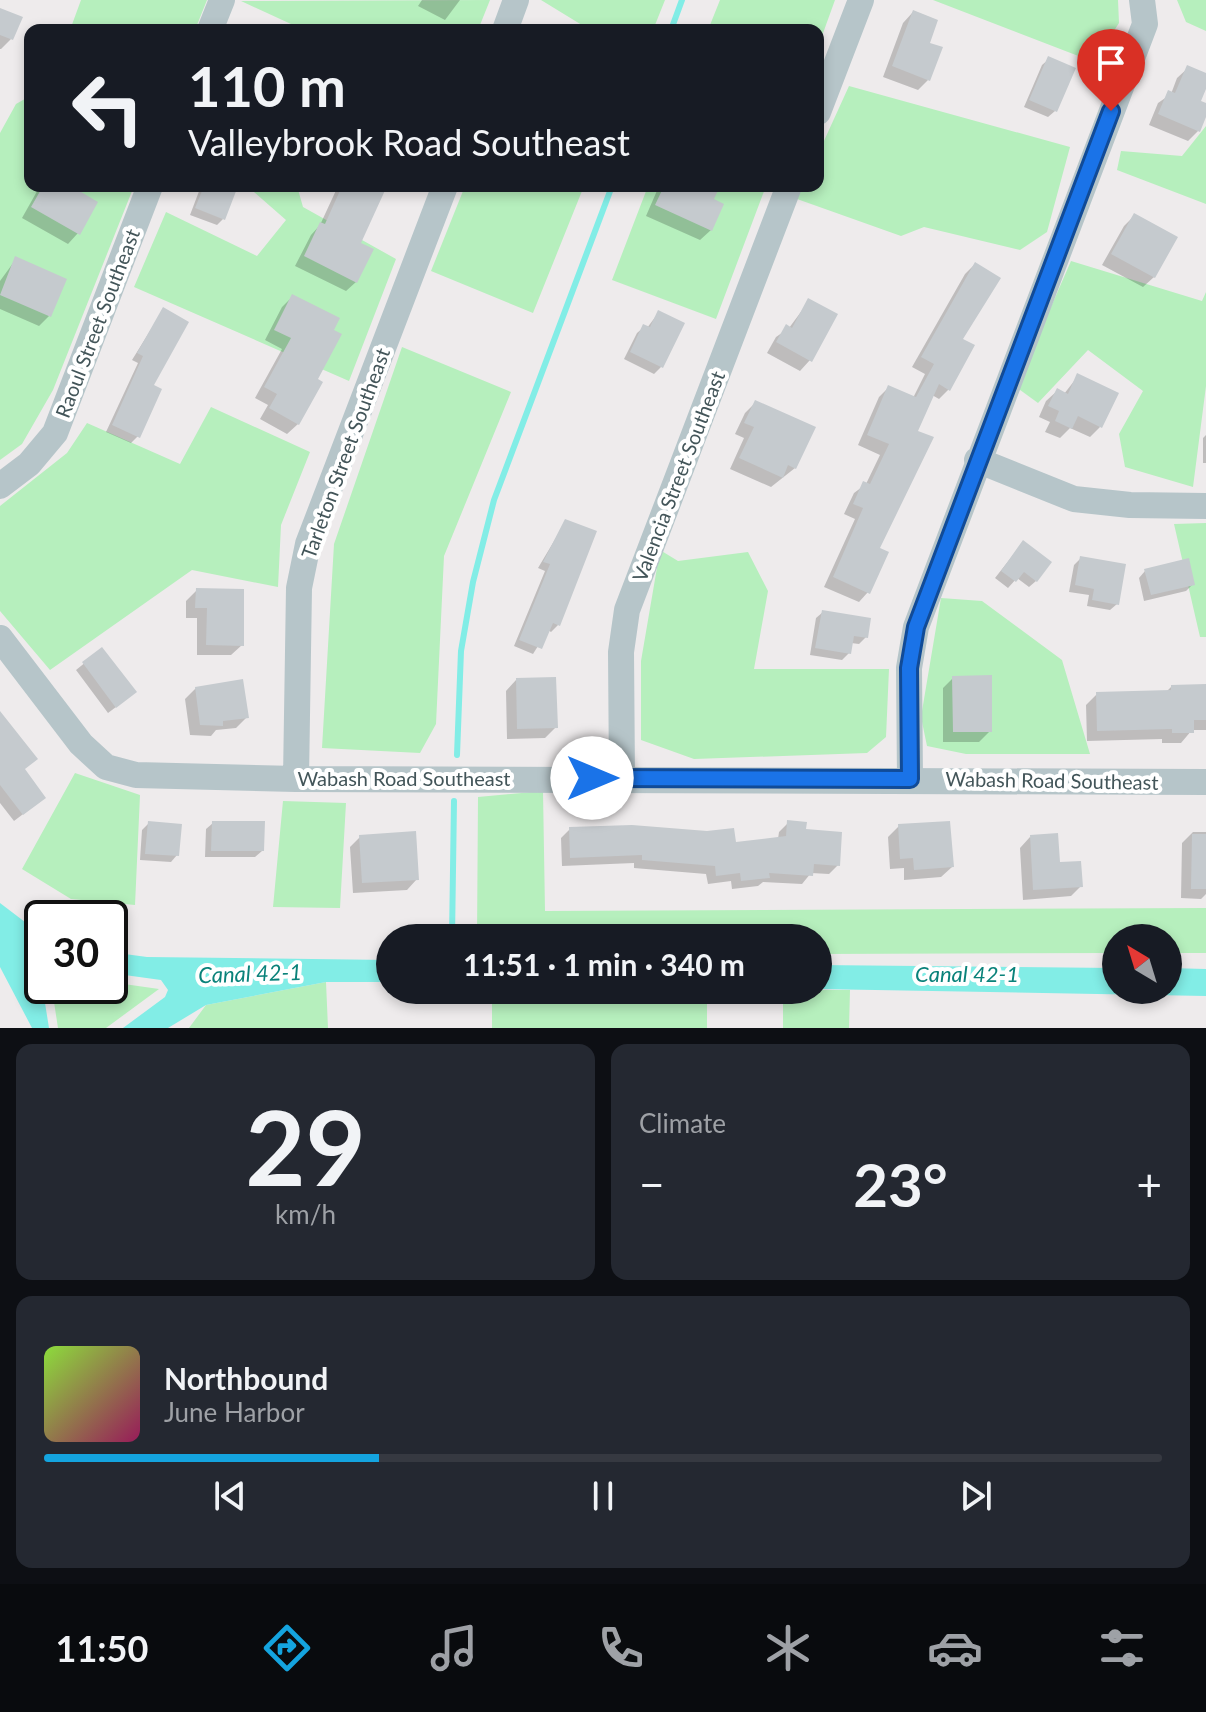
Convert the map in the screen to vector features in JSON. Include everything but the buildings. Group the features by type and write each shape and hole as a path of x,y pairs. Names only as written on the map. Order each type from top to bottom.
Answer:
{"street":[{"path":"212,24 222,0"},
{"path":"507,24 516,0"},
{"path":"824,96 861,0"},
{"path":"910,779 909,668 916,627 1145,24 1142,0"},
{"name":"Raoul Street Southeast","path":"0,486 29,464 55,433 148,192"},
{"name":"Tarleton Street Southeast","path":"296,779 299,588 308,544 443,192"},
{"name":"Valencia Street Southeast","path":"622,778 621,652 627,610 787,192"},
{"path":"977,460 1074,499 1130,505 1206,506"},
{"name":"Wabash Road Southeast","path":"0,638 81,744 106,767 136,775 296,779 1206,782"}],"green space":[{"path":"81,0 207,0 197,24 72,24"},
{"path":"490,0 480,24 291,24 241,1"},
{"path":"541,0 665,0 655,24 580,24"},
{"path":"720,0 835,0 824,30 824,24 710,24"},
{"path":"933,0 1118,0 1119,23 1094,62"},
{"path":"1177,0 1206,0 1206,31 1186,22"},
{"path":"849,86 1070,147 1047,232 1020,250 924,227 901,236 797,199 800,192 824,192 824,141"},
{"path":"24,99 24,192 132,192 53,390 22,444 0,460 0,133 16,104"},
{"path":"1206,126 1206,204 1117,170 1121,151 1182,156"},
{"path":"254,192 299,192 303,207 396,259 349,381 134,287 166,212 257,256 286,220"},
{"path":"463,192 582,192 533,313 431,271"},
{"path":"646,192 764,192 716,319 612,280"},
{"path":"1071,261 1202,301 1206,292 1206,386 1193,487 1125,467 1119,434 1143,391 1088,350 1038,403 1016,387"},
{"path":"402,347 511,392 444,556 436,724 420,753 322,748 334,544"},
{"path":"211,407 310,452 281,525 278,587 192,570 50,670 0,611 0,506 67,453 87,423 180,464"},
{"path":"1206,523 1206,637 1200,637 1174,524"},
{"path":"660,550 678,561 748,552 768,591 754,669 889,669 886,737 867,753 694,759 641,740 641,661"},
{"path":"941,598 982,601 1062,660 1090,754 966,754 927,746 921,717"},
{"path":"75,773 140,795 135,905 128,904 128,900 71,899 22,869"},
{"path":"543,791 545,911 1206,908 1206,953 1182,953 1182,924 1102,924 1102,953 832,954 832,924 477,924 478,797"},
{"path":"283,801 346,803 340,908 273,907"},
{"path":"326,982 328,1028 189,1028 206,1005"},
{"path":"128,985 159,989 106,1028 58,1028 54,1004 128,1004"},
{"path":"832,990 850,990 849,1028 783,1028 783,1004 832,1004"},
{"path":"492,1004 707,1004 707,1028 492,1028"}],"water":[{"path":"0,903 24,921 24,1004 45,1004 49,1028 32,1028 0,967"},
{"name":"Canal 42-1","path":"128,954 376,960 376,982 326,982 206,1005 168,1028 123,1028 165,997 168,990 161,980 128,975"},
{"name":"Canal 42-1","path":"832,965 1102,968 1102,994 832,989"},
{"path":"1182,968 1206,969 1206,996 1182,996"}],"waterway":[{"path":"673,24 682,0"},
{"path":"457,755 461,651 473,582 494,500 610,192"},
{"path":"452,924 454,801"}],"route":[{"path":"592,778 910,779 909,668 916,627 1111,111"}]}
